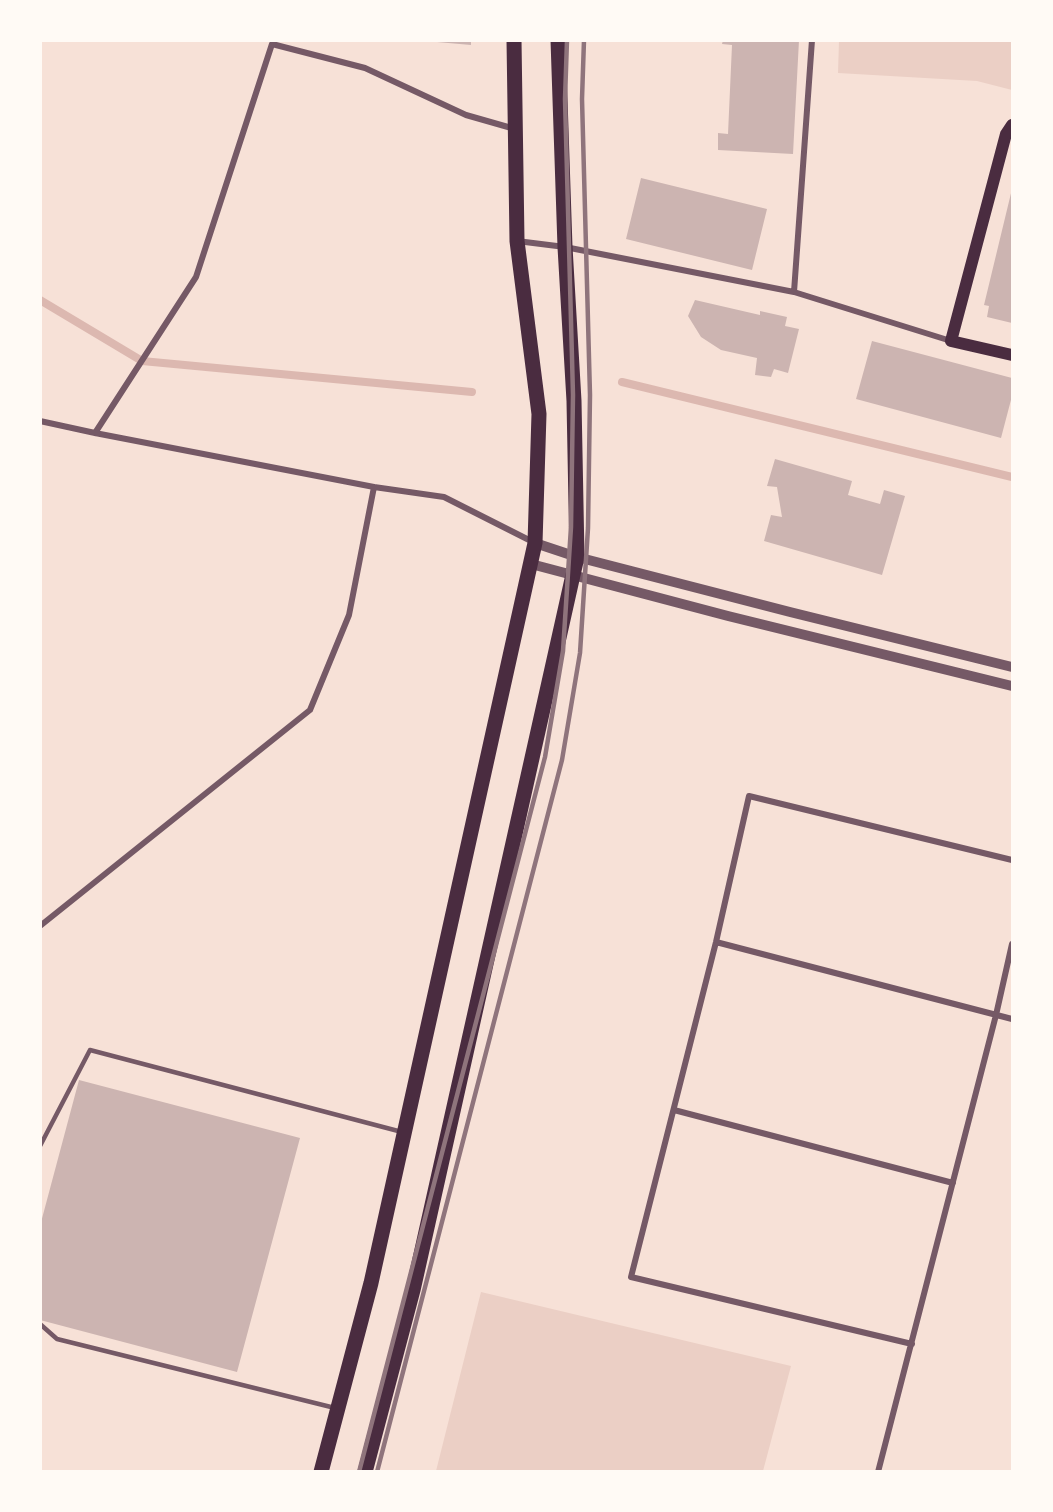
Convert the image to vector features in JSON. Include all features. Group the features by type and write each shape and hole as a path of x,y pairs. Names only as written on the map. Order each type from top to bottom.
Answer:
{"main road":[{"path":"321,1472 371,1283 535,543 539,414 517,241 514,40"},
{"path":"365,1472 413,1290 577,557 574,401 565,247 558,40"},
{"path":"1012,125 1006,134 951,341 1012,355"}],"street":[{"path":"794,292 812,40"},
{"path":"95,433 196,277 272,44 365,68 466,115 515,130"},
{"path":"517,241 565,247 794,292 951,341"},
{"path":"40,421 374,487 444,496 535,543 577,557 1012,667"},
{"path":"40,926 310,710 349,615 374,487"},
{"path":"531,564 728,616 1012,686"},
{"path":"728,616 732,597"},
{"path":"912,1344 631,1277 716,942 749,796 1012,860"},
{"path":"716,942 1012,1019"},
{"path":"878,1472 996,1015 1012,944"},
{"path":"674,1110 953,1183"}],"lane":[{"path":"40,1146 90,1050 405,1133"},
{"path":"40,1324 57,1339 337,1409"}],"shaded area":[{"path":"839,41 1012,41 1012,90 977,81 838,73"},
{"path":"481,1292 791,1366 763,1471 436,1471"}],"building":[{"path":"437,40 471,40 471,45 437,42"},
{"path":"723,40 799,40 793,154 718,150 718,133 728,134 732,45 722,44"},
{"path":"641,178 767,209 752,270 626,239"},
{"path":"1012,189 1012,323 987,317 989,306 984,305"},
{"path":"695,300 760,315 760,311 787,317 785,326 799,329 788,373 774,369 771,377 755,375 757,358 721,350 701,337 688,316"},
{"path":"872,341 1012,378 1012,396 1001,438 856,399"},
{"path":"775,459 852,481 848,495 880,504 884,490 905,496 882,575 764,541 771,515 782,517 777,487 767,486"},
{"path":"79,1080 300,1138 237,1372 40,1320 40,1226"}],"waterway":[{"path":"40,300 142,361 472,392"},
{"path":"622,382 1012,477"}],"railway":[{"path":"359,1472 545,757 563,651 571,527 573,395 565,99 567,40"},
{"path":"377,1472 562,760 580,653 588,528 590,395 582,99 584,40"}]}
